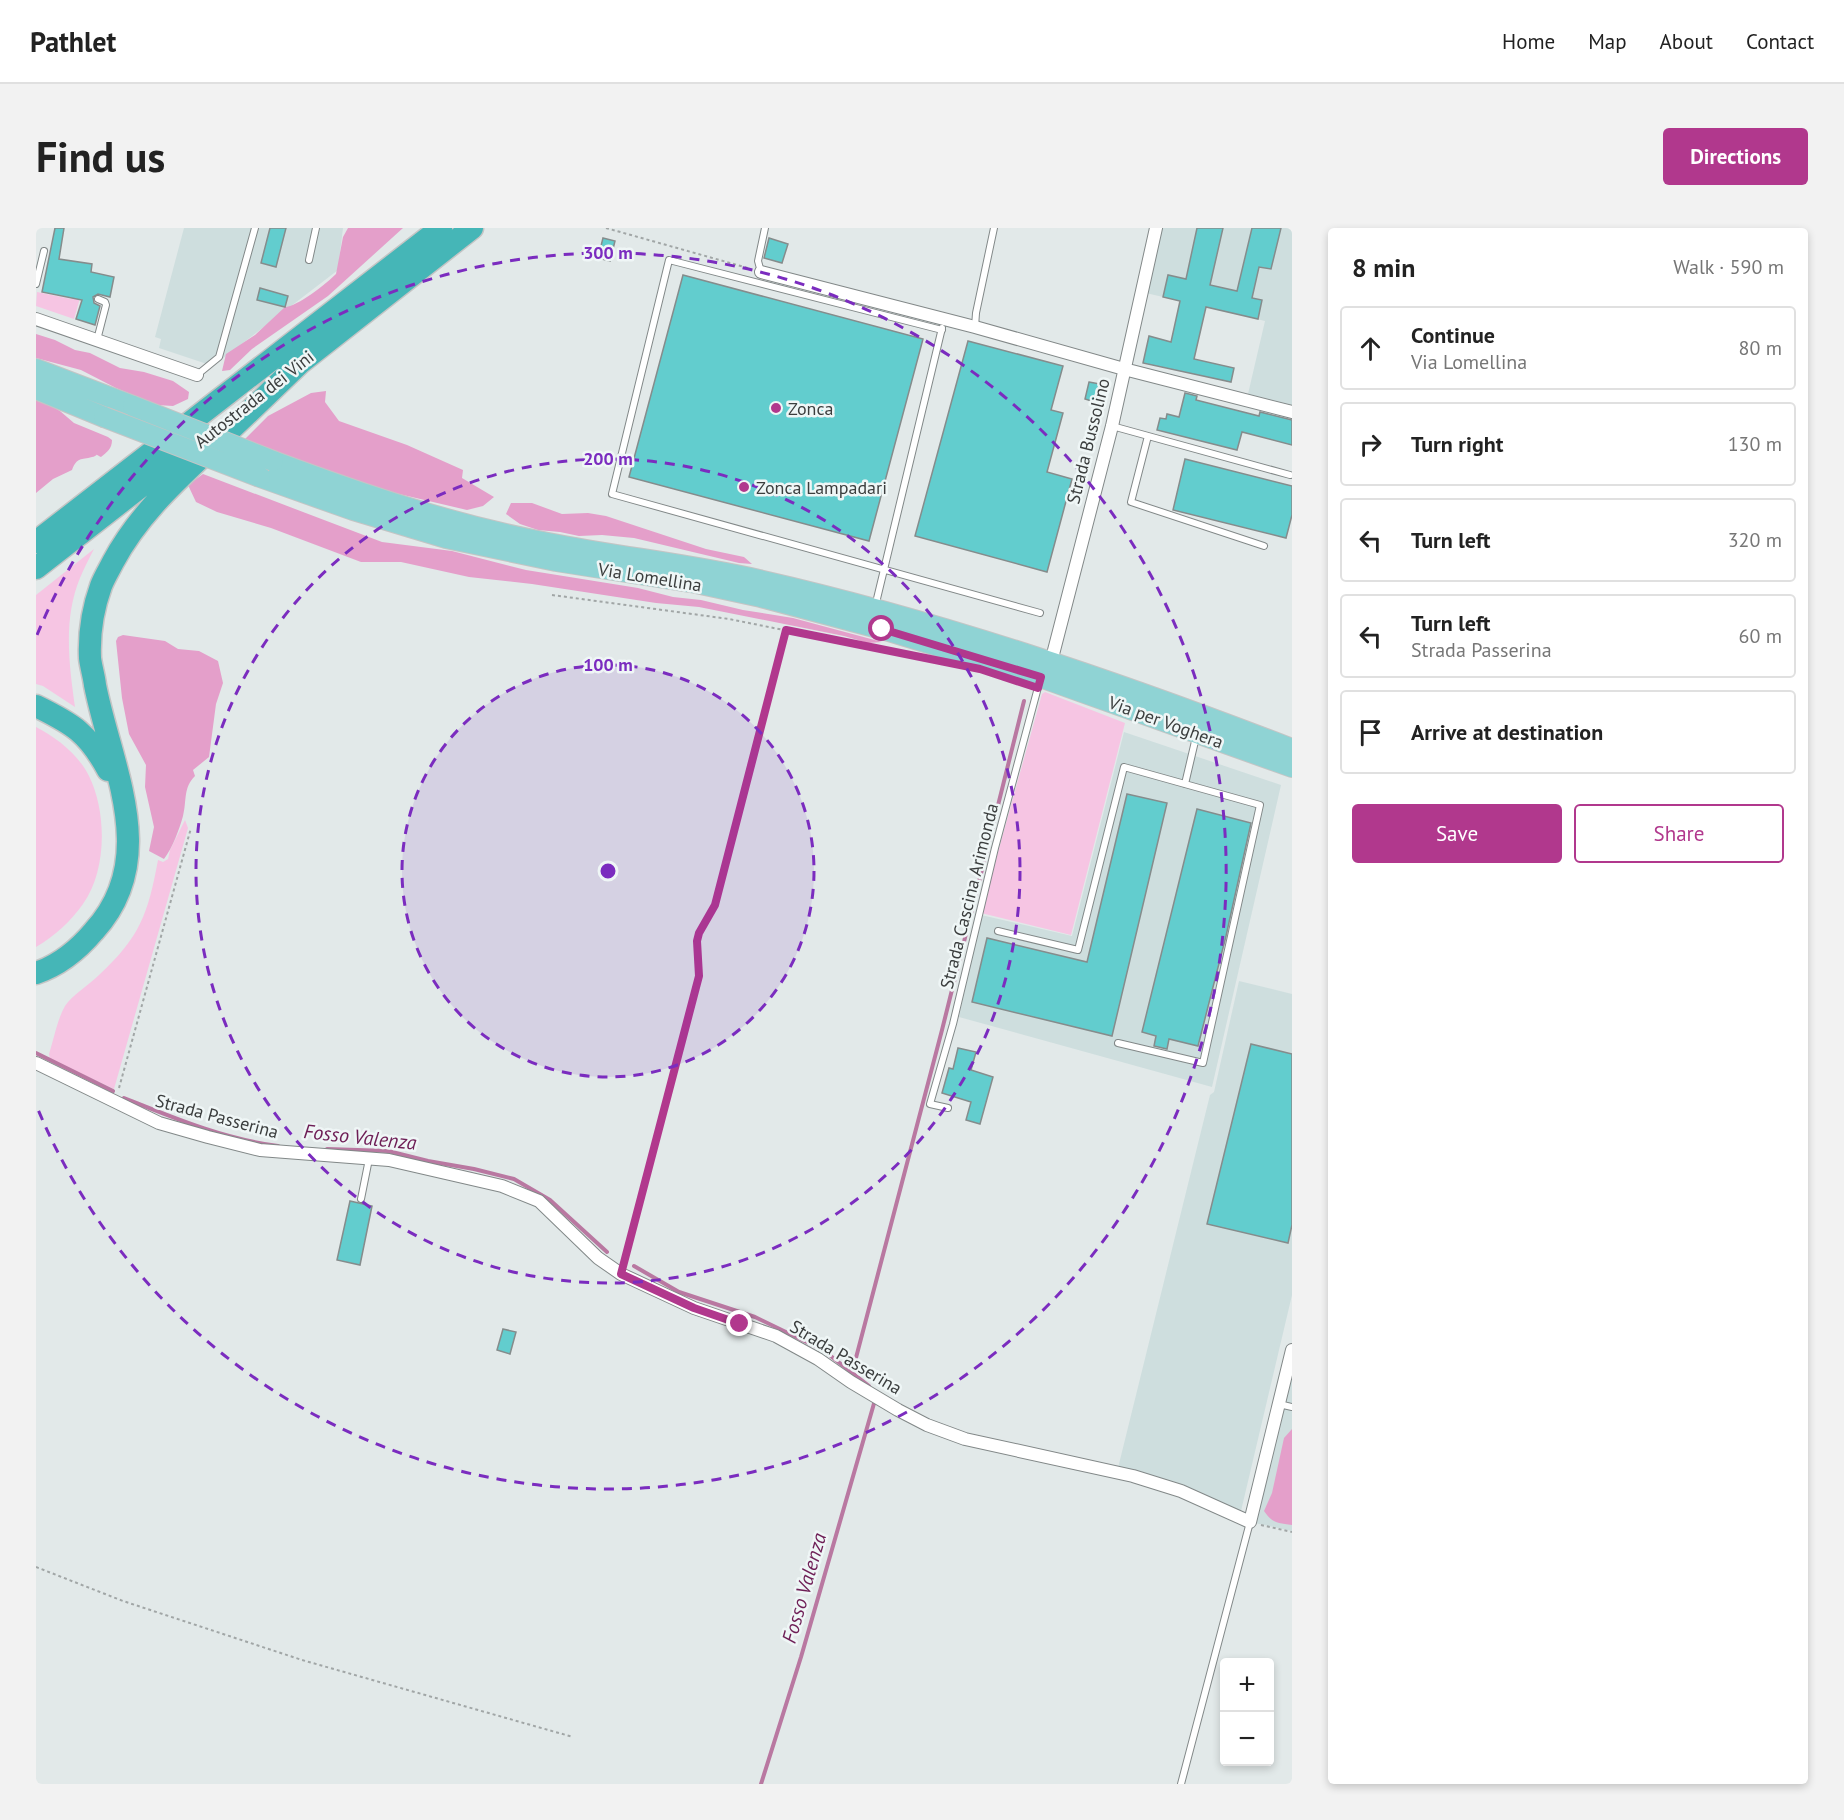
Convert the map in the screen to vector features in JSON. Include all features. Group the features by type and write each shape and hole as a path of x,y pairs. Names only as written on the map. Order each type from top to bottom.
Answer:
{"highway":[{"name":"Autostrada dei Vini","path":"36,542 441,228"},
{"name":"Autostrada dei Vini","path":"36,568 472,228"},
{"path":"36,973 48,969 73,953 103,921 124,876 129,852 126,806 98,700 90,658 92,624 101,586 120,549 142,515 302,362"},
{"path":"36,534 72,507 109,486"},
{"path":"36,706 74,727 95,746 126,806"}],"main road":[{"name":"Via Lomellina","path":"36,369 364,495 459,523 549,543 712,570 874,610 1044,666"},
{"name":"Via Lomellina","path":"36,389 260,477 353,510 446,538 556,561 696,583 1044,666"},
{"name":"Via per Voghera","path":"1044,666 1197,733 1292,768"},
{"name":"Via per Voghera","path":"1044,666 1197,712 1292,749"}],"street":[{"name":"Strada Bussolino","path":"1044,666 1112,426 1156,228"},
{"path":"761,272 942,324 975,327 1124,369 1292,412"},
{"path":"36,319 197,375"},
{"name":"Strada Passerina","path":"36,1063 159,1123 260,1150 389,1160 502,1186 539,1201 598,1258 621,1274 694,1308 776,1336 927,1425 965,1439 1133,1476 1181,1491 1250,1522"},
{"path":"1250,1522 1292,1350"}],"lane":[{"path":"197,375 219,357 255,228"},
{"path":"309,260 316,228"},
{"path":"761,272 758,261 765,228"},
{"path":"975,327 994,228"},
{"path":"36,284 44,251"},
{"path":"874,610 884,570 942,324 669,260 612,494 884,570 1040,613"},
{"path":"98,299 106,305 98,340"},
{"path":"1112,426 1290,475"},
{"path":"1148,436 1131,502 1264,546"},
{"name":"Strada Cascina Arimonda","path":"948,1108 930,1104 953,1024 975,927 1044,666"},
{"path":"1185,784 1197,733"},
{"path":"998,931 1078,950 1124,767 1260,805 1203,1063 1118,1043"},
{"path":"361,1199 369,1159"},
{"path":"1279,1404 1292,1407"},
{"path":"1181,1784 1250,1522"}],"path":[{"path":"606,228 761,272"},
{"path":"552,595 729,619 902,653"},
{"path":"621,1274 699,976 697,941 699,933 715,905 786,630"},
{"path":"115,1103 191,828"},
{"path":"1250,1522 1292,1532"},
{"path":"36,1567 123,1600 302,1660 573,1737"}],"shaded area":[{"path":"184,228 343,228 338,270 213,366 159,348 161,339 155,337"},
{"path":"348,228 403,228 328,296 252,349 230,370 222,371 226,354 255,335 285,307 304,299 336,274 343,237"},
{"path":"1162,228 1292,228 1292,405 1248,394 1265,321 1146,293"},
{"path":"74,289 82,291 74,319 36,306 37,292 71,299"},
{"path":"36,334 75,350 90,353 120,368 144,372 173,381 189,392 188,399 173,406 157,405 81,370 36,358"},
{"path":"326,391 325,402 339,421 407,445 463,470 462,478 494,497 483,506 467,510 365,486 244,440 268,416 311,393"},
{"path":"36,398 60,411 74,423 108,437 112,443 101,457 97,455 80,460 72,470 53,479 36,493"},
{"path":"203,474 382,542 452,551 526,570 638,588 673,597 701,600 793,618 882,642 868,643 844,636 699,607 469,577 401,562 361,562 271,528 217,512 196,502 188,485"},
{"path":"511,503 532,503 562,514 588,513 606,516 706,549 744,557 752,564 739,563 634,538 602,535 579,536 538,530 520,524 506,514"},
{"path":"94,549 80,578 69,625 69,658 75,707 43,686 36,684 36,595"},
{"path":"123,635 165,641 178,649 199,651 218,661 223,683 216,704 209,757 193,770 195,776 187,790 180,827 164,859 149,851 154,827 145,787 146,765 129,734 122,698 116,641"},
{"path":"1045,692 1125,723 1071,935 981,913 1042,694"},
{"path":"36,727 66,747 89,776 99,807 102,841 97,875 83,904 62,928 36,947"},
{"path":"1124,732 1281,785 1212,1087 959,1017 981,915 1072,936"},
{"path":"185,820 188,828 114,1089 50,1059 49,1054 65,1006 124,949 140,924 146,910 158,860 163,862 168,859"},
{"path":"1239,981 1292,994 1292,1295 1241,1511 1238,1512 1118,1468 1210,1095 1214,1092"},
{"path":"1292,1351 1292,1531 1250,1522"},
{"path":"1292,1429 1292,1525 1276,1522 1264,1511 1272,1493 1284,1438"}],"building":[{"path":"55,228 64,228 59,259 92,264 91,272 114,277 110,297 98,294 93,297 94,303 100,306 95,325 76,319 82,300 42,292"},
{"path":"270,228 286,228 276,267 261,263"},
{"path":"1197,228 1223,228 1210,285 1237,291 1252,228 1281,228 1271,269 1259,267 1252,298 1262,300 1258,319 1206,307 1194,359 1234,368 1231,382 1143,363 1149,336 1171,342 1180,301 1163,297 1168,275 1186,279"},
{"path":"603,238 615,241 610,261 598,258"},
{"path":"769,238 788,244 782,263 764,258"},
{"name":"Zonca","path":"683,275 923,339 869,541 629,477"},
{"path":"260,288 288,296 285,307 257,300"},
{"path":"968,341 1063,366 1051,410 1063,413 1047,472 1072,479 1047,572 915,536"},
{"path":"1089,382 1100,384 1095,402 1085,399"},
{"path":"1185,393 1197,396 1196,400 1259,416 1260,412 1292,420 1292,445 1242,432 1237,450 1157,430 1160,418 1166,419 1167,414 1179,417"},
{"path":"1185,459 1292,486 1292,515 1286,538 1173,510"},
{"path":"1127,794 1167,803 1112,1036 972,1002 987,938 1087,962"},
{"path":"1197,809 1251,823 1226,936 1198,1046 1169,1039 1167,1049 1154,1046 1156,1036 1142,1032"},
{"path":"1251,1044 1292,1054 1292,1225 1288,1243 1207,1224"},
{"path":"958,1048 976,1052 971,1070 993,1077 980,1124 966,1120 971,1102 942,1093 949,1068 953,1069"},
{"path":"350,1201 372,1206 360,1265 337,1260"},
{"path":"503,1329 516,1332 510,1354 497,1350"}],"waterway":[{"path":"852,1373 942,1030 1024,701"},
{"name":"Fosso Valenza","path":"36,1053 113,1091"},
{"name":"Fosso Valenza","path":"124,1098 219,1133 278,1146"},
{"name":"Fosso Valenza","path":"327,1149 388,1151 514,1179 550,1200 607,1252"},
{"name":"Fosso Valenza","path":"634,1266 679,1292 755,1317 823,1350 869,1386"},
{"name":"Fosso Valenza","path":"761,1784 801,1657 875,1400"}],"place":[{"name":"Zonca","path":"776,408"},
{"name":"Zonca Lampadari","path":"744,487"}],"route":[{"path":"740,1324 694,1308 621,1274 699,976 697,941 699,933 715,905 786,630 980,669 1038,688 1041,677 882,629"}]}
